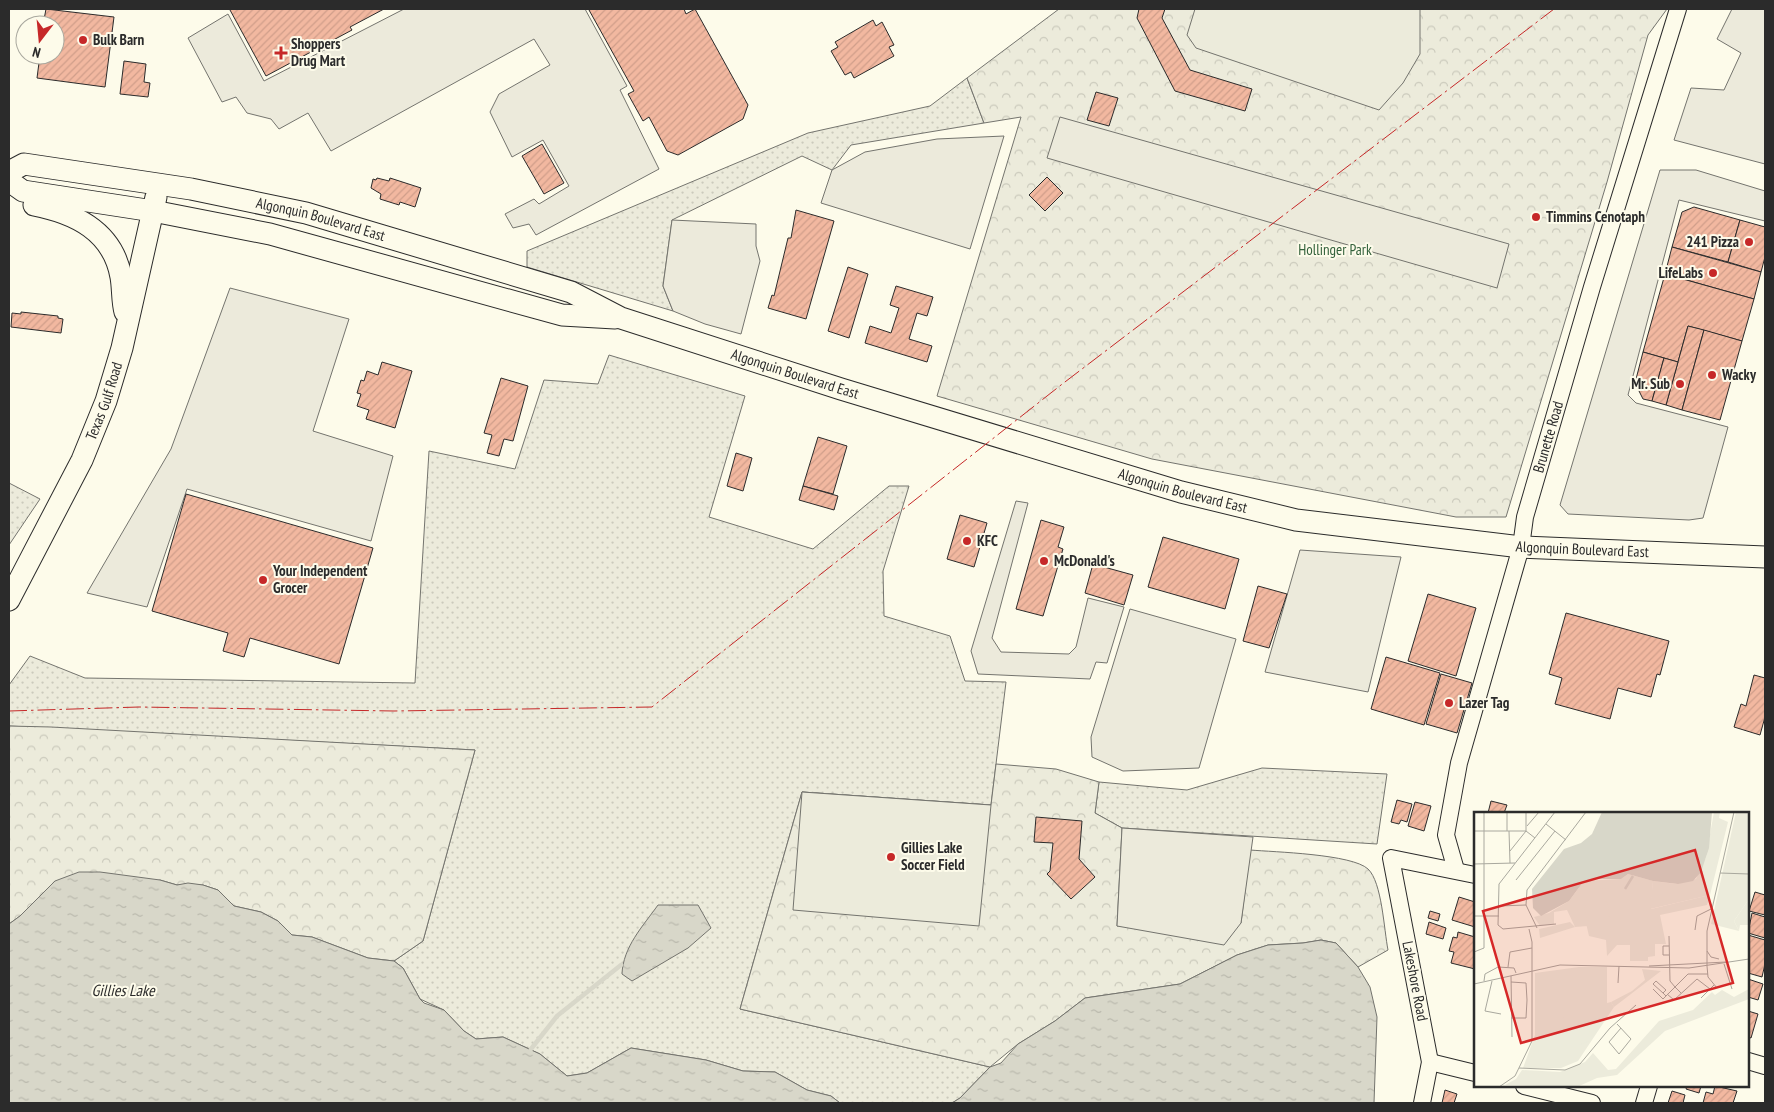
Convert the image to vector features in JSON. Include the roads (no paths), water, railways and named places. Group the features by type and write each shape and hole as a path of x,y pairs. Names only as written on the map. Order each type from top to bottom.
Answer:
{"main road":[{"name":"Algonquin Boulevard East","path":"9,172 24,164 224,195 306,213 571,292 621,318 834,387 1181,492 1296,520 1521,547 1765,557"},
{"name":"Algonquin Boulevard East","path":"9,180 23,191 153,211 270,234 562,315 621,318"},
{"name":"Texas Gulf Road","path":"9,600 82,460 106,401 128,322 158,185"},
{"path":"9,199 76,217 108,244 121,276 124,309 128,322"}],"street":[{"name":"Brunette Road","path":"1456,870 1446,835 1459,763 1521,547 1525,517 1589,296 1678,9"},
{"name":"Lakeshore Road","path":"1422,1103 1430,1062 1391,858 1456,870"},
{"path":"1456,870 1474,875"},
{"path":"1749,1061 1765,1066"},
{"path":"1430,1062 1474,1073"},
{"path":"1528,1087 1592,1103"},
{"path":"1644,1103 1649,1087"}],"water":[{"name":"Gillies Lake","path":"79,872 100,872 160,880 177,885 188,883 203,885 218,890 234,906 261,912 278,921 292,935 312,937 368,958 394,961 403,968 424,1003 444,1010 464,1031 476,1039 503,1037 540,1054 567,1076 587,1073 631,1048 706,1060 743,1071 775,1072 807,1090 831,1096 840,1103 9,1103 9,924 20,916 55,881"},
{"path":"658,905 698,905 711,928 688,948 632,981 622,974 626,955 635,937"},
{"path":"1321,940 1336,943 1358,967 1370,987 1377,1017 1374,1103 952,1103 960,1098 990,1067 1001,1063 1018,1044 1055,1021 1085,998 1180,984 1237,955 1268,945"}],"waterway":[{"path":"531,1049 557,1016 621,965"}],"place":[{"name":"Bulk Barn","path":"83,40"},
{"name":"Shoppers Drug Mart","path":"281,53"},
{"name":"Timmins Cenotaph","path":"1536,217"},
{"name":"241 Pizza","path":"1749,242"},
{"name":"LifeLabs","path":"1713,273"},
{"name":"Wacky","path":"1712,375"},
{"name":"Mr. Sub","path":"1680,384"},
{"name":"KFC","path":"967,541"},
{"name":"McDonald's","path":"1044,561"},
{"name":"Your Independent Grocer","path":"263,580"},
{"name":"Lazer Tag","path":"1449,703"},
{"name":"Gillies Lake Soccer Field","path":"891,857"}],"park label":[{"name":"Hollinger Park","path":"1335,250"}]}
